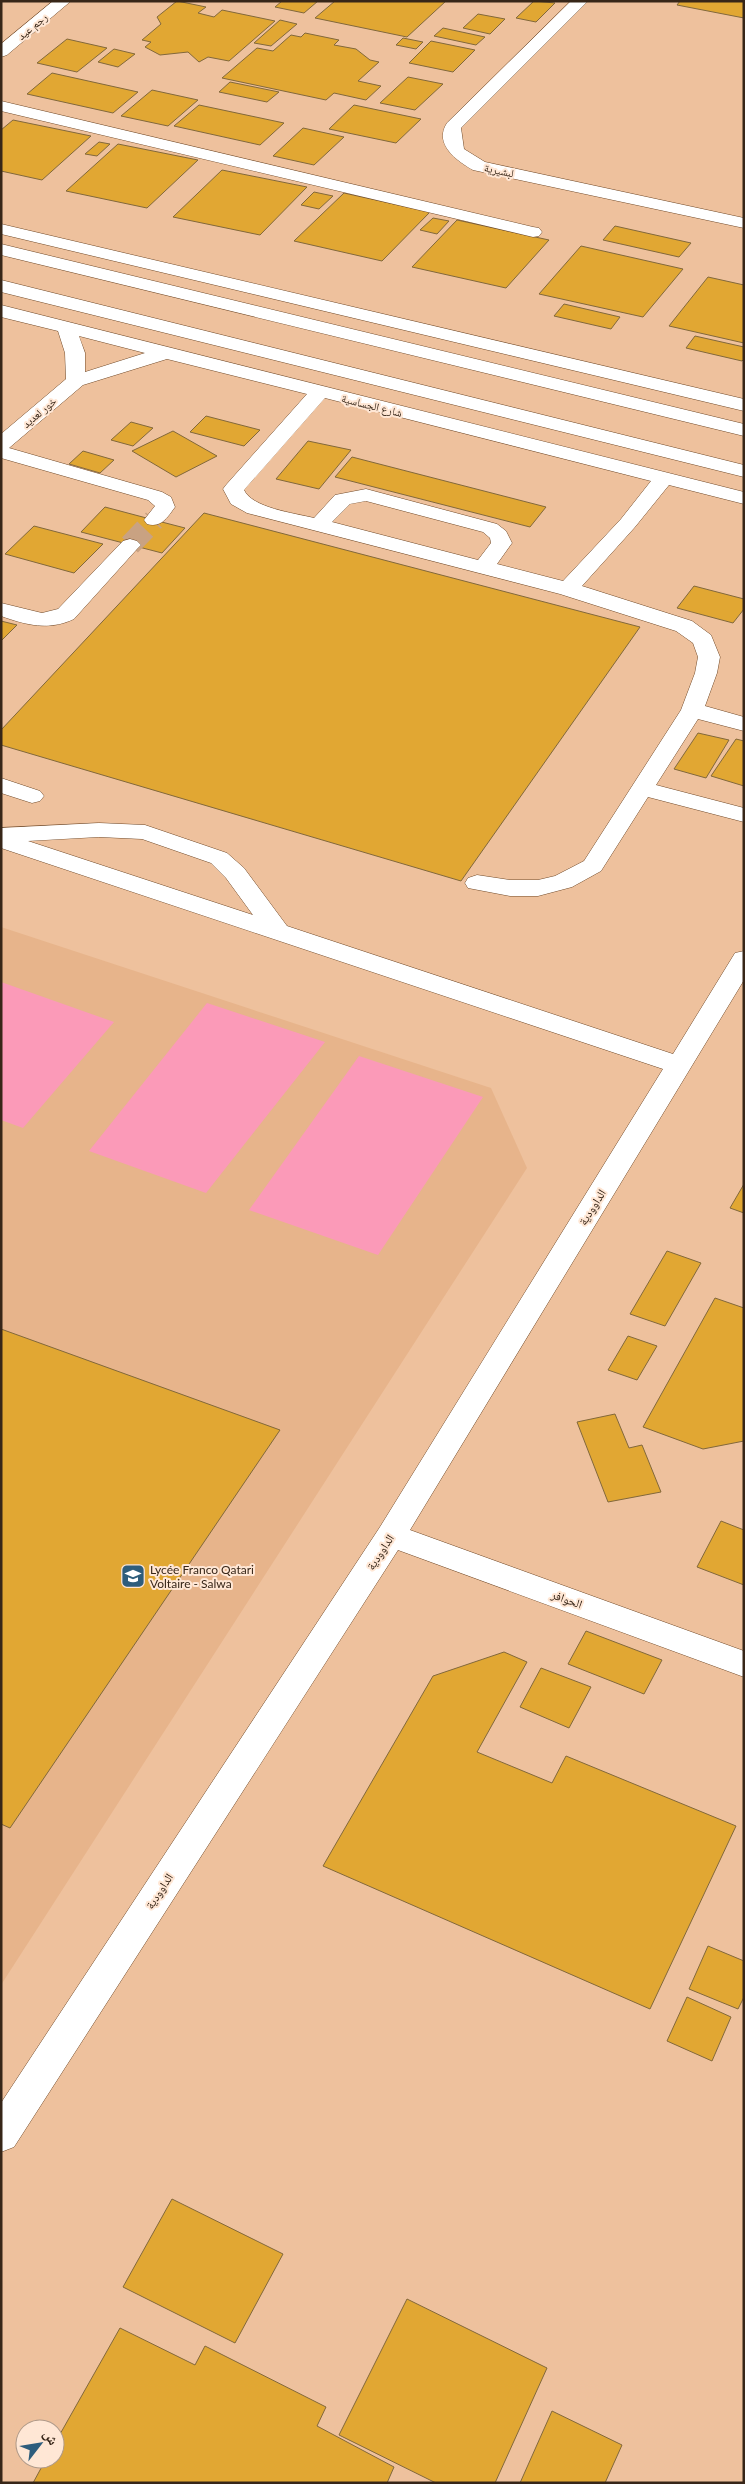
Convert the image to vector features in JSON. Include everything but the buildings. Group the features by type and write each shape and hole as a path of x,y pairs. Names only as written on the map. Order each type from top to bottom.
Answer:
{"street":[{"name":"رجم عيد","path":"1,52 63,1"},
{"name":"لبشيرية","path":"580,1 453,127 452,141 458,154 479,166 744,223"},
{"path":"1,106 532,232"},
{"path":"1,229 744,405"},
{"path":"1,249 744,430"},
{"name":"شارع الجساسية","path":"1,286 744,471"},
{"name":"شارع الجساسية","path":"1,311 744,498"},
{"path":"67,329 75,353 76,380"},
{"name":"خور لعديد","path":"1,444 76,380 163,353"},
{"path":"282,383 345,373"},
{"path":"320,392 233,490 238,500 254,508 318,526 568,589 684,626 703,640 709,657 706,673 692,710 593,866 563,882 538,888 510,888 477,883"},
{"path":"1,452 155,496 164,501 165,507 154,520"},
{"path":"568,589 628,523 664,478"},
{"path":"318,526 339,499 353,495 366,495 490,528 499,534 502,543 483,568"},
{"path":"1,609 43,621 56,620 66,614 130,545"},
{"path":"692,710 744,724"},
{"path":"1,785 32,796"},
{"path":"643,789 744,815"},
{"path":"1,835 126,830 145,832 219,858 235,873 278,932"},
{"path":"1,840 678,1065"},
{"name":"الداوودية","path":"1,2135 390,1535 744,959"},
{"name":"الحوافر","path":"390,1535 744,1664"}],"shaded area":[{"name":"Lycée Franco Qatari Voltaire - Salwa","path":"1,927 491,1088 527,1168 1,1985"},
{"path":"1,982 114,1022 23,1128 1,1120"},
{"path":"207,1003 325,1042 206,1193 89,1151"},
{"path":"359,1056 483,1097 378,1255 249,1210"}],"tunnel":[{"path":"130,545 154,520"}],"place":[{"name":"Lycée Franco Qatari Voltaire - Salwa","path":"133,1576"}]}
